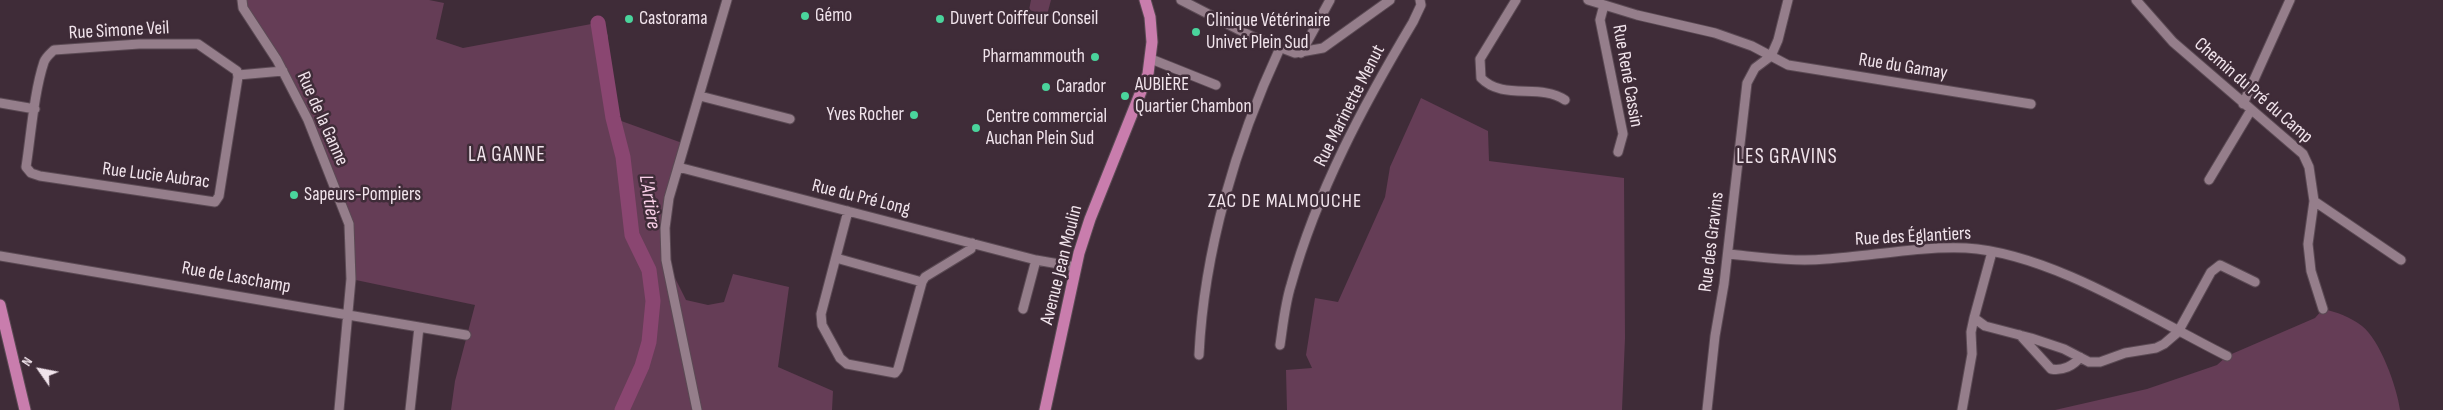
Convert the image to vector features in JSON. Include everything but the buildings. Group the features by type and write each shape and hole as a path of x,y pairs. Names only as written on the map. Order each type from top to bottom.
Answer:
{"main road":[{"name":"Avenue Jean Moulin","path":"1145,0 1150,16"},
{"name":"Avenue Jean Moulin","path":"1045,410 1076,267 1090,219 1142,91 1150,59 1152,0"},
{"path":"0,305 25,410"}],"street":[{"name":"Rue de la Ganne","path":"242,0 243,8 283,71 308,120 349,224 352,258 338,410"},
{"path":"697,410 666,260 665,228 669,198 727,0"},
{"path":"1181,0 1280,48 1290,52 1301,53 1323,48 1332,43 1350,27 1390,0"},
{"path":"1301,53 1330,0"},
{"name":"Rue Marinette Menut","path":"1280,345 1290,287 1321,202 1358,118 1413,22 1421,5 1420,0"},
{"path":"1516,0 1483,54 1479,69 1481,78 1493,88 1554,93 1565,100"},
{"name":"Rue René Cassin","path":"1588,0 1637,15 1715,33 1752,46 1771,56"},
{"name":"Rue des Gravins","path":"1707,410 1714,340 1728,254 1747,83 1755,68 1771,56 1778,40 1788,0"},
{"name":"Chemin du Pré du Camp","path":"2136,0 2173,42 2303,154 2309,167 2314,201 2308,244 2311,271 2323,309"},
{"path":"2243,104 2290,0"},
{"name":"Rue René Cassin","path":"1604,5 1600,20 1623,134 1618,152"},
{"name":"Rue Simone Veil","path":"35,109 45,61 54,50 139,44 198,44 232,66 238,75"},
{"path":"1199,355 1205,291 1222,213 1261,91 1280,48"},
{"name":"Rue du Gamay","path":"1771,56 1788,65 2031,104"},
{"path":"1150,59 1216,85"},
{"path":"238,75 283,71"},
{"name":"Rue Lucie Aubrac","path":"35,109 26,167 31,173 40,176 212,202 219,196 238,75"},
{"path":"700,96 790,119"},
{"path":"0,103 35,109"},
{"path":"2209,180 2252,110"},
{"name":"Rue du Pré Long","path":"678,167 1036,260 1076,267"},
{"path":"2314,201 2401,260"},
{"path":"848,211 821,314 822,325 840,358 847,364 895,373 898,369 922,282 925,277 971,248 972,243"},
{"name":"Rue des Églantiers","path":"1728,254 1796,260 1965,248 1992,252 2048,268 2093,287 2227,356"},
{"path":"1962,410 1972,354 1971,332 1992,252"},
{"name":"Rue de Laschamp","path":"0,256 466,335"},
{"path":"836,258 922,282"},
{"path":"1023,309 1036,260"},
{"path":"1974,318 1984,326 2020,335 2064,350 2089,362 2100,362 2125,353 2156,348 2178,332 2211,272 2220,265 2255,282"},
{"path":"410,410 419,327"},
{"path":"2020,335 2051,369 2062,369 2076,363 2080,357"}],"shaded area":[{"path":"242,0 429,0 444,3 436,39 463,48 602,22 608,36 606,79 613,118 685,144 669,198 666,260 686,300 708,305 724,302 733,274 789,287 778,367 833,391 832,410 451,410 455,381 475,305 351,279 349,224 308,120"},
{"path":"1031,0 1051,0 1047,15 1029,10"},
{"path":"1421,98 1488,131 1489,161 1624,178 1625,338 1622,410 1287,410 1286,370 1312,368 1306,355 1315,298 1338,302 1385,197 1390,167"},
{"path":"2323,309 2348,317 2369,333 2387,365 2400,410 2055,410 2147,389 2217,365 2227,356 2315,318"}],"waterway":[{"name":"L'Artière","path":"598,23 613,118 623,157 632,235 649,270 653,301 649,342 642,366 622,410"}],"place":[{"name":"Gémo","path":"805,16"},
{"name":"Castorama","path":"629,19"},
{"name":"Duvert Coiffeur Conseil","path":"940,19"},
{"name":"Clinique Vétérinaire Univet Plein Sud","path":"1196,32"},
{"name":"Pharmammouth","path":"1095,57"},
{"name":"Carador","path":"1046,87"},
{"name":"AUBIÈRE Quartier Chambon","path":"1125,96"},
{"name":"Yves Rocher","path":"914,115"},
{"name":"Centre commercial Auchan Plein Sud","path":"976,128"},
{"name":"Sapeurs-Pompiers","path":"294,195"}],"district":[{"name":"LA GANNE","path":"507,156"},
{"name":"LES GRAVINS","path":"1787,158"},
{"name":"ZAC DE MALMOUCHE","path":"1285,202"}]}
